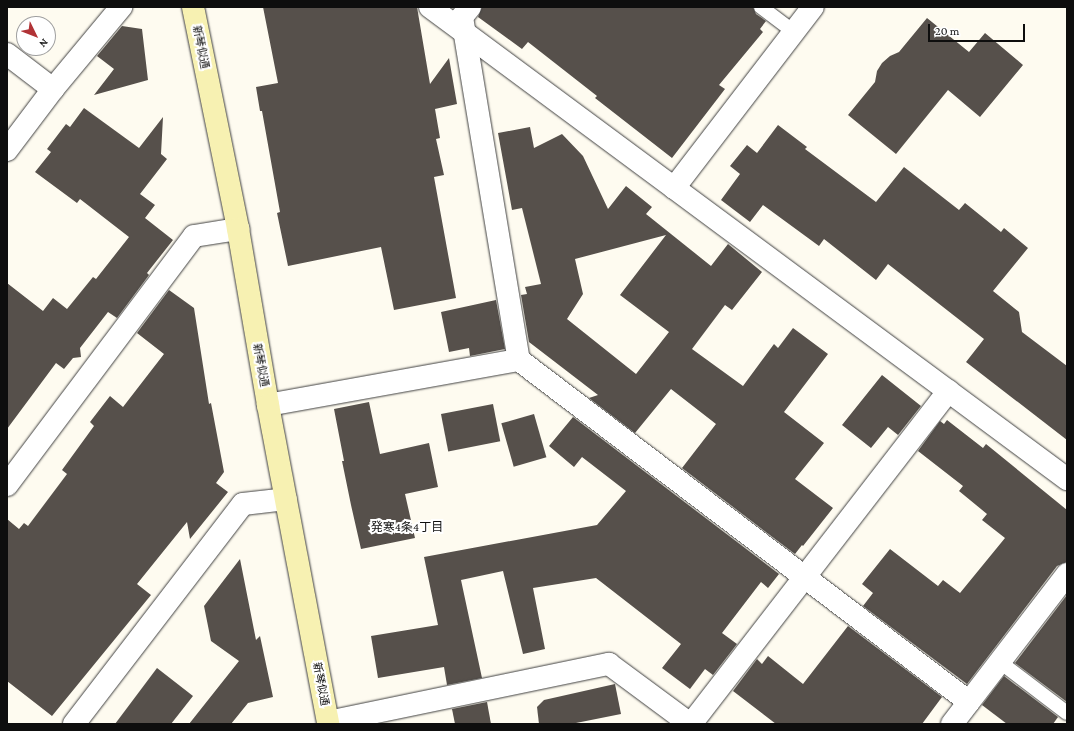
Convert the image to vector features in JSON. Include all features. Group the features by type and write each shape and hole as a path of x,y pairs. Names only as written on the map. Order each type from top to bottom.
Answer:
{"street":[{"path":"7,150 53,89 121,7"},
{"name":"新琴似通","path":"193,7 238,229 268,405 328,723"},
{"path":"430,7 1067,479"},
{"path":"470,7 462,17 519,360 969,702"},
{"path":"674,188 813,7"},
{"path":"7,54 53,89"},
{"path":"7,485 194,236 238,229"},
{"path":"268,405 519,360"},
{"path":"328,723 609,664 691,724 948,391"},
{"path":"74,724 243,504 286,499"},
{"path":"952,724 1067,574"}],"lane":[{"path":"760,7 794,32"},
{"path":"1000,662 1067,713"}],"building":[{"path":"263,7 417,7 430,84 449,58 457,104 435,109 440,138 436,139 444,175 434,177 456,298 394,310 381,247 288,266 277,213 280,212 262,111 260,111 256,87 278,83"},
{"path":"482,7 753,7 756,14 766,21 760,29 763,32 719,85 725,89 672,158 595,98 597,96 528,42 522,49 478,17"},
{"path":"927,18 969,52 985,33 1023,65 980,117 948,90 896,154 848,115 875,82 877,71 882,63 890,56 899,52"},
{"path":"122,26 142,29 148,80 94,95 114,69 97,56"},
{"path":"84,108 139,148 163,117 161,154 167,159 140,194 155,205 145,218 173,240 147,273 149,275 117,318 108,312 80,348 81,357 73,358 64,369 56,363 7,429 7,283 43,311 53,298 67,309 93,277 96,279 129,237 80,199 77,203 35,172 51,152 47,149 66,124 70,127"},
{"path":"778,125 807,147 805,149 876,202 904,167 959,210 965,203 1001,232 1004,228 1028,248 993,291 1019,312 1022,332 1067,366 1067,440 966,362 984,339 888,264 876,280 824,239 819,246 763,205 750,222 721,200 740,174 730,166 747,145 757,153"},
{"path":"530,127 534,148 562,134 583,156 608,209 626,186 652,207 646,214 711,266 728,244 762,272 732,310 725,305 692,349 743,386 774,344 778,348 793,328 828,354 784,412 824,443 795,479 833,508 795,554 682,468 716,424 671,389 635,433 589,398 598,395 529,342 521,295 527,294 525,287 541,284 522,208 512,210 498,133","holes":["666,235 620,295 669,332 636,374 567,319 583,294 575,259"]},
{"path":"169,290 194,308 209,404 211,403 224,472 216,483 228,492 190,539 187,522 137,584 151,595 52,716 7,681 7,519 19,529 24,523 28,526 67,474 62,470 94,426 90,422 110,396 123,407 164,354 137,333"},
{"path":"496,300 505,349 470,356 469,348 449,352 441,312"},
{"path":"882,375 921,406 898,435 888,427 871,448 842,425"},
{"path":"369,402 380,454 429,443 438,487 405,494 415,538 361,549 342,461 344,461 334,409"},
{"path":"493,404 500,441 448,451 441,414"},
{"path":"534,414 546,457 514,467 501,423"},
{"path":"573,417 779,574 768,588 761,582 722,633 737,644 713,675 705,669 690,689 662,668 681,644 596,578 533,588 545,649 523,654 503,571 461,580 482,678 447,685 444,667 378,678 371,636 438,625 424,557 597,525 626,491 582,457 574,467 549,446"},
{"path":"947,420 983,448 986,444 1067,510 1067,562 1057,566 967,684 863,606 873,593 862,584 890,549 938,586 943,580 960,593 1005,538 982,520 987,514 959,491 963,486 918,451 940,421 944,424"},
{"path":"240,559 256,640 260,636 273,697 248,703 231,724 189,724 239,661 211,641 204,606"},
{"path":"1067,595 1067,702 1015,663"},
{"path":"848,626 942,697 922,724 776,724 733,691 757,659 762,664 768,656 803,684"},
{"path":"157,668 193,696 171,724 115,724"},
{"path":"1004,676 1058,717 1053,724 1007,724 982,705"},
{"path":"615,684 621,714 571,724 539,724 537,707 544,700"},
{"path":"487,702 491,724 455,724 452,709"}],"district":[{"name":"発寒4条4丁目","path":"407,528"}]}
